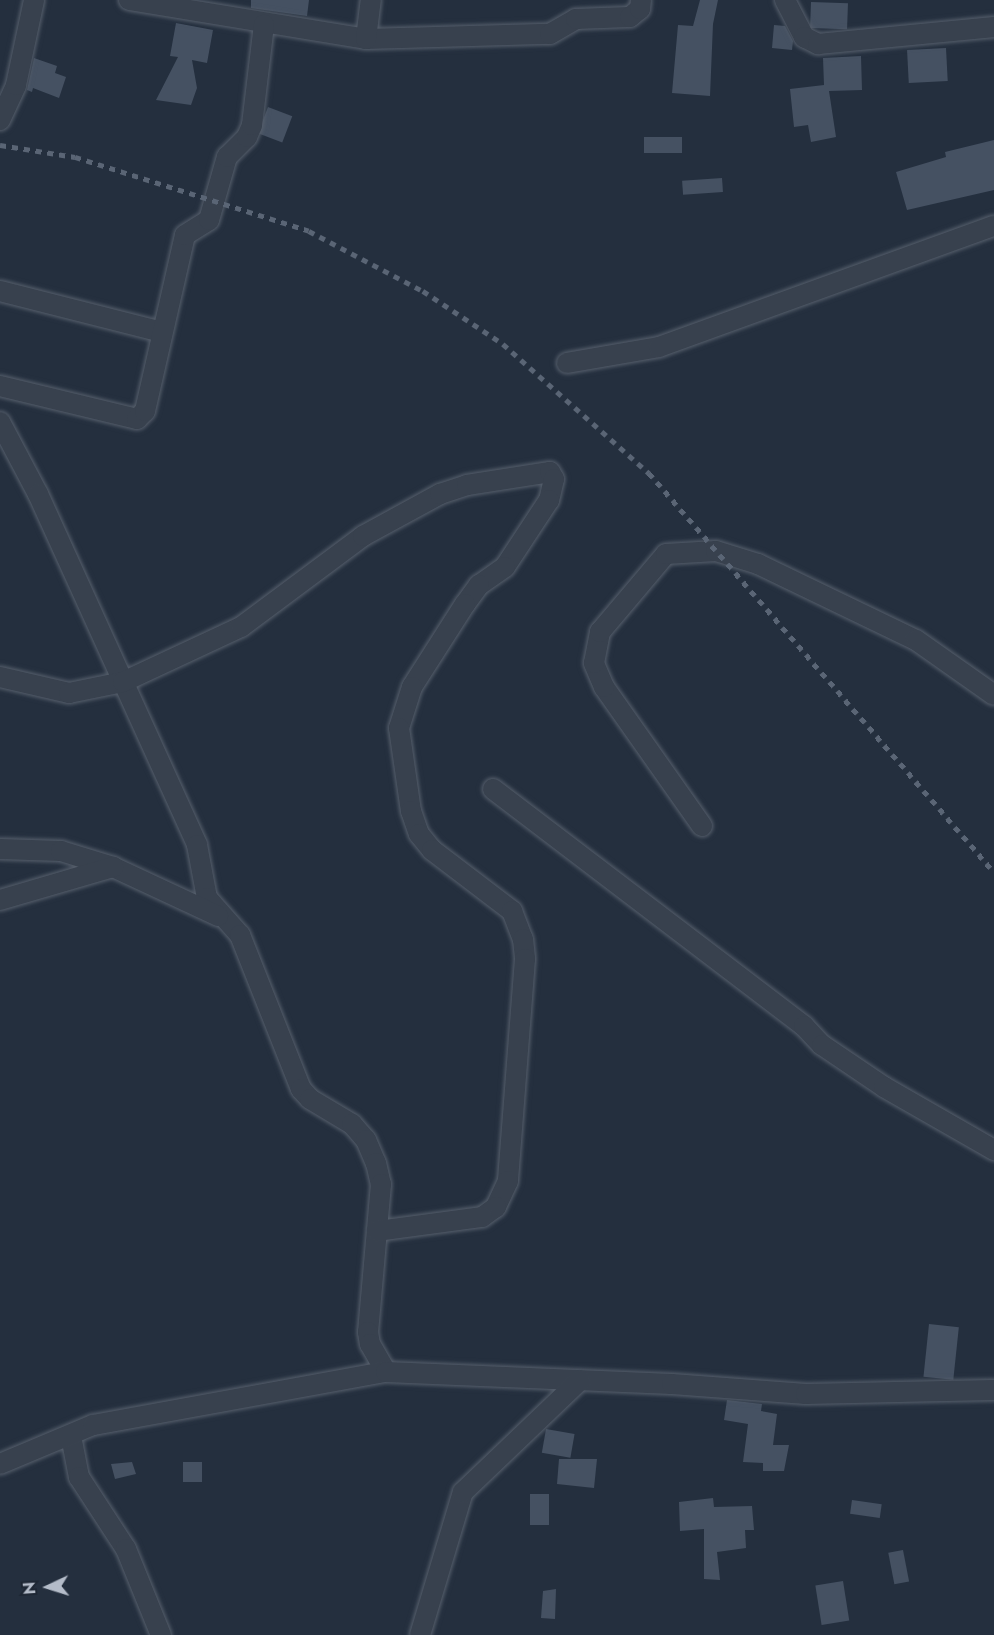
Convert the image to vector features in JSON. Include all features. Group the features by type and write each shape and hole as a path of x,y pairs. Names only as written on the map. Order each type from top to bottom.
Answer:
{"street":[{"path":"0,120 16,84 34,0"},
{"path":"129,0 264,25 366,39 550,34 576,19 630,17 640,9 641,0"},
{"path":"366,39 371,0"},
{"path":"784,0 804,37 818,44 994,27"},
{"path":"0,386 137,419 145,411 185,236 209,220 227,157 247,137 252,125 264,25"},
{"path":"567,363 659,346 994,226"},
{"path":"0,291 162,332"},
{"path":"0,422 38,494 197,845 207,898 240,935 301,1089 310,1099 352,1124 366,1140 381,1184 368,1332 370,1344 386,1372"},
{"path":"0,677 69,693 123,682 241,627 363,536 440,494 467,485 550,472 554,479 549,500 514,556 472,593 412,687 399,728 411,811 419,834 432,850 512,911 523,939 525,959 508,1181 496,1207 482,1217 377,1231"},
{"path":"702,826 604,687 594,663 600,632 666,554 716,551 758,564 916,640 994,695"},
{"path":"493,789 804,1026 830,1050 994,1150"},
{"path":"0,849 61,852 113,867 228,921"},
{"path":"0,900 113,867"},
{"path":"0,1464 93,1425 386,1372 580,1380 806,1394 994,1390"},
{"path":"420,1635 463,1492 580,1380"},
{"path":"71,1436 79,1477 123,1543 161,1635"}],"building":[{"path":"251,0 309,0 307,16 251,8"},
{"path":"700,0 718,0 713,24 710,96 672,93 678,25 693,26"},
{"path":"811,2 848,3 847,29 810,28"},
{"path":"176,23 213,30 207,63 192,60 197,88 191,105 156,100 178,57 170,56"},
{"path":"774,25 785,26 793,41 792,50 772,48"},
{"path":"946,48 948,81 909,83 907,50"},
{"path":"861,56 862,90 829,91 836,137 811,142 808,125 794,127 790,89 824,85 823,58"},
{"path":"34,58 57,66 55,73 66,77 59,98 33,88 32,92 27,90"},
{"path":"268,107 292,116 282,142 258,133"},
{"path":"644,137 682,137 682,153 644,153"},
{"path":"994,140 994,190 907,210 896,172 946,157 945,152"},
{"path":"722,178 723,192 683,195 682,181"},
{"path":"929,1324 959,1327 953,1380 923,1377"},
{"path":"727,1400 762,1404 761,1411 777,1414 773,1445 789,1445 784,1471 763,1471 763,1463 743,1462 748,1424 724,1420"},
{"path":"546,1429 575,1434 570,1458 542,1453"},
{"path":"559,1459 597,1459 594,1488 557,1484"},
{"path":"132,1462 136,1474 115,1479 111,1464"},
{"path":"183,1462 202,1462 202,1482 183,1482"},
{"path":"530,1494 549,1494 549,1525 530,1525"},
{"path":"713,1498 714,1507 752,1506 754,1530 745,1530 746,1548 717,1552 720,1580 704,1579 704,1529 680,1531 679,1502"},
{"path":"852,1500 882,1504 880,1518 850,1514"},
{"path":"903,1550 909,1581 894,1584 888,1553"},
{"path":"843,1581 849,1621 822,1625 815,1585"},
{"path":"556,1589 555,1619 541,1618 543,1591"}],"railway":[{"path":"0,145 75,157 309,231 423,291 503,344 649,473 994,872"}]}
